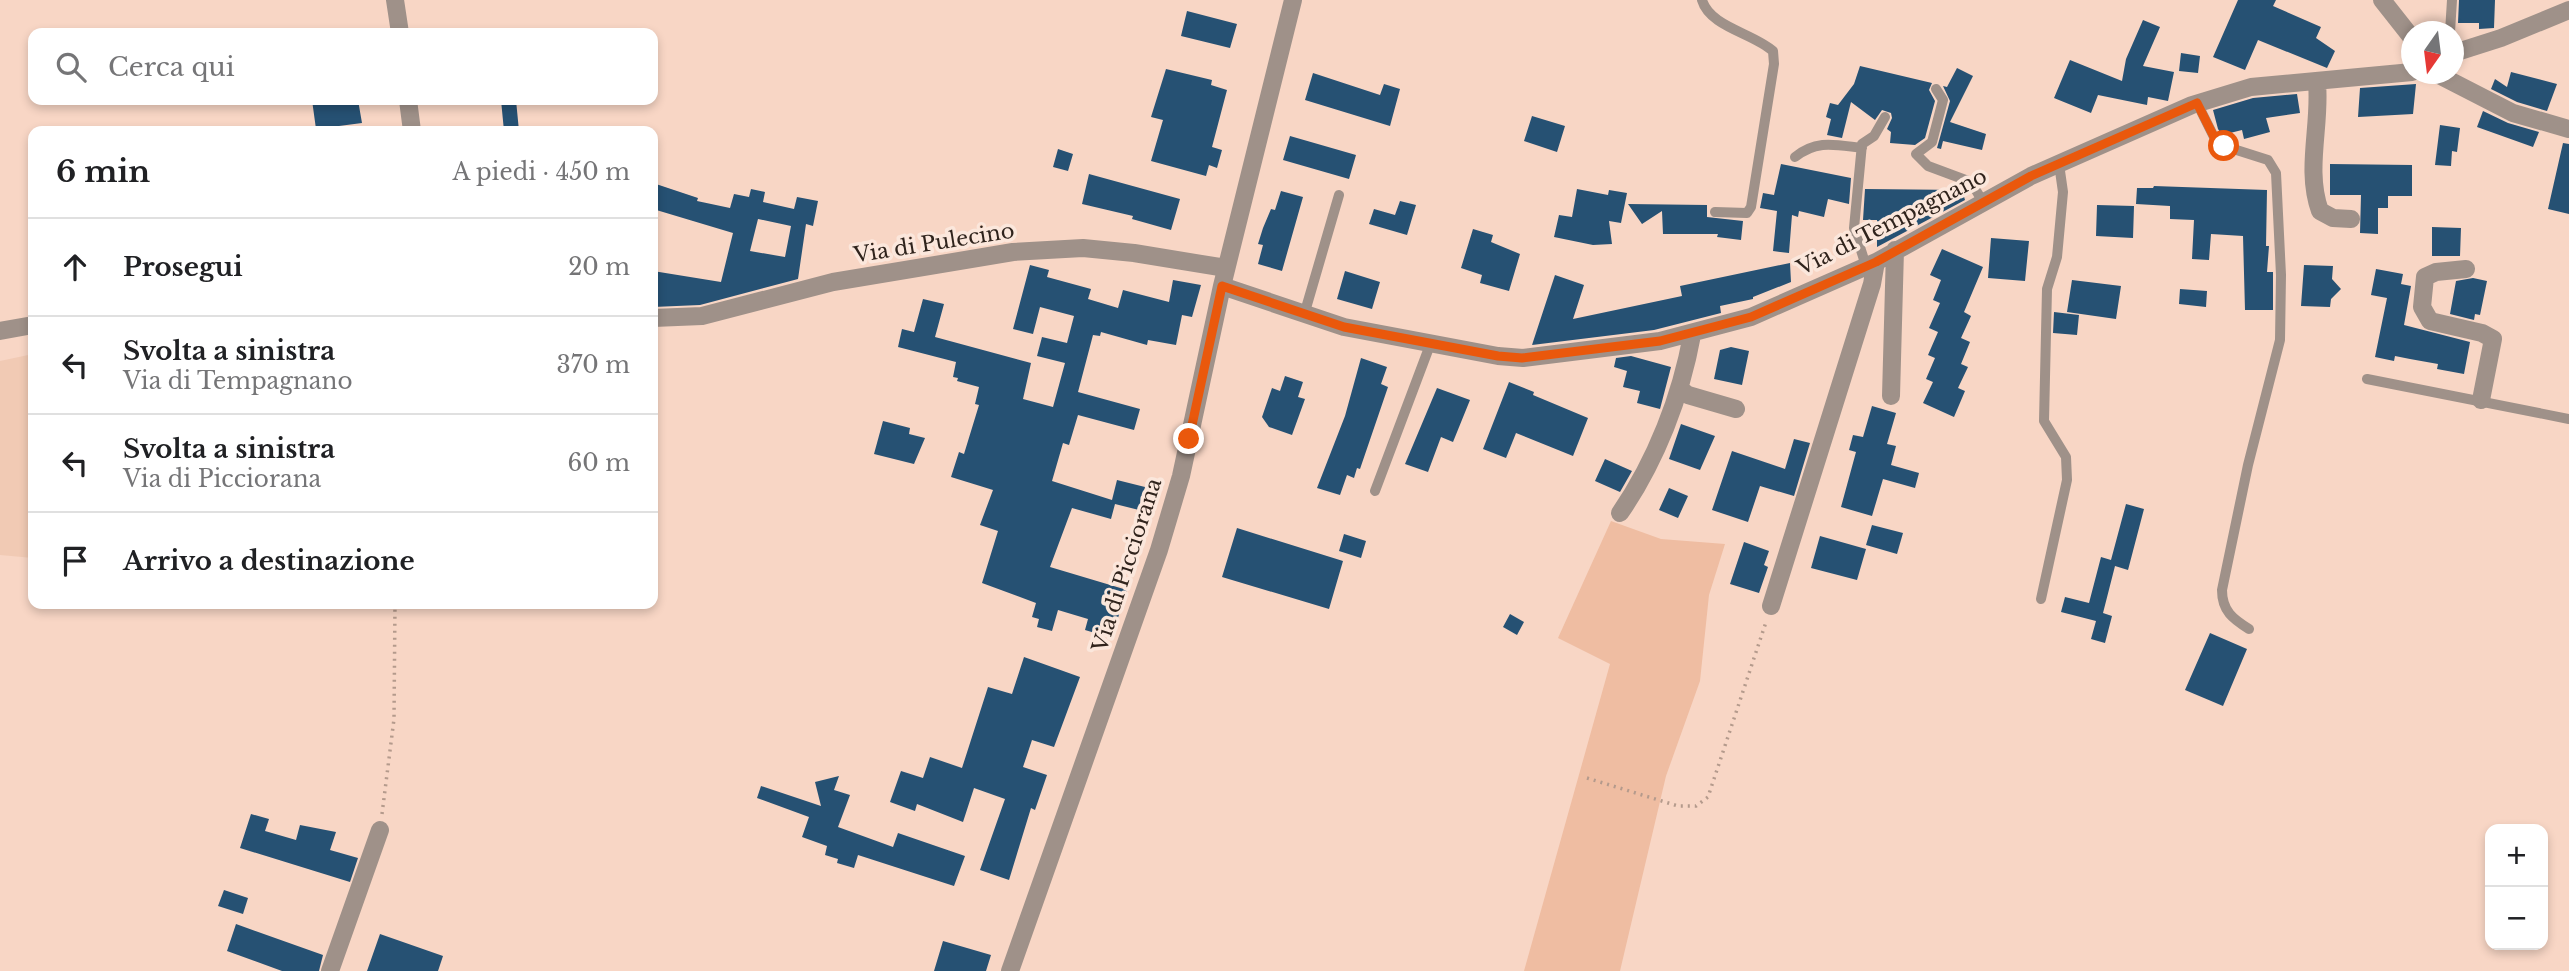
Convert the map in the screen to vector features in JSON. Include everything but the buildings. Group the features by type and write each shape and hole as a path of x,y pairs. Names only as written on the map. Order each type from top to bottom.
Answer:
{"street":[{"path":"395,0 399,28"},
{"name":"Via di Picciorana","path":"1010,971 1159,550 1181,476 1224,277 1293,0"},
{"path":"2382,0 2401,24"},
{"path":"2464,50 2569,10"},
{"name":"Via di Tempagnano","path":"1224,277 1304,315 1344,327 1430,345 1522,358 1692,334 1751,317 1871,264 1983,202 2059,164 2197,103 2251,87 2401,73"},
{"path":"2317,83 2313,169 2316,201 2320,211 2333,218 2351,219"},
{"path":"2456,84 2512,113 2569,129"},
{"path":"409,105 411,126"},
{"name":"Via di Pulecino","path":"658,318 702,316 833,282 1013,252 1083,248 1224,277"},
{"path":"1891,396 1895,250"},
{"path":"1771,606 1872,284 1871,264"},
{"path":"2466,269 2436,272 2425,277 2422,307 2430,321 2482,333 2493,339 2481,400"},
{"path":"0,331 28,326"},
{"path":"1620,513 1640,483 1679,388 1692,334"},
{"path":"1679,388 1688,395 1736,409"},
{"path":"330,971 380,831"}],"lane":[{"path":"1702,0 1705,10 1715,18 1763,41 1773,51 1774,64 1751,207 1747,213 1715,212"},
{"path":"2451,21 2452,0"},
{"path":"1936,89 1943,100 1935,135 1932,142 1916,154 1928,166 1971,182 1983,202"},
{"path":"2197,103 2215,139 2224,146 2268,160 2276,173 2281,275 2280,340 2248,465 2222,590 2222,604 2232,618 2249,629"},
{"path":"1871,264 1854,228 1862,148 1885,117"},
{"path":"1795,156 1808,146 1823,143 1862,148"},
{"path":"2041,599 2067,480 2066,457 2044,421 2047,289 2057,257 2063,192 2059,164"},
{"path":"1304,315 1339,195"},
{"path":"1376,491 1430,345"},
{"path":"2367,379 2569,419"}],"path":[{"path":"1587,778 1678,806 1696,806 1708,797 1771,606"},
{"path":"380,831 394,719 395,609"}],"shaded area":[{"path":"28,355 28,558 0,555 0,361"},
{"path":"1611,521 1661,539 1725,544 1709,595 1700,681 1666,776 1620,971 1524,971 1610,664 1558,638"}],"route":[{"path":"1189,439 1222,286 1344,327 1417,343 1498,356 1522,358 1660,341 1751,317 1876,262 2031,176 2197,103 2215,139 2224,146"}]}
